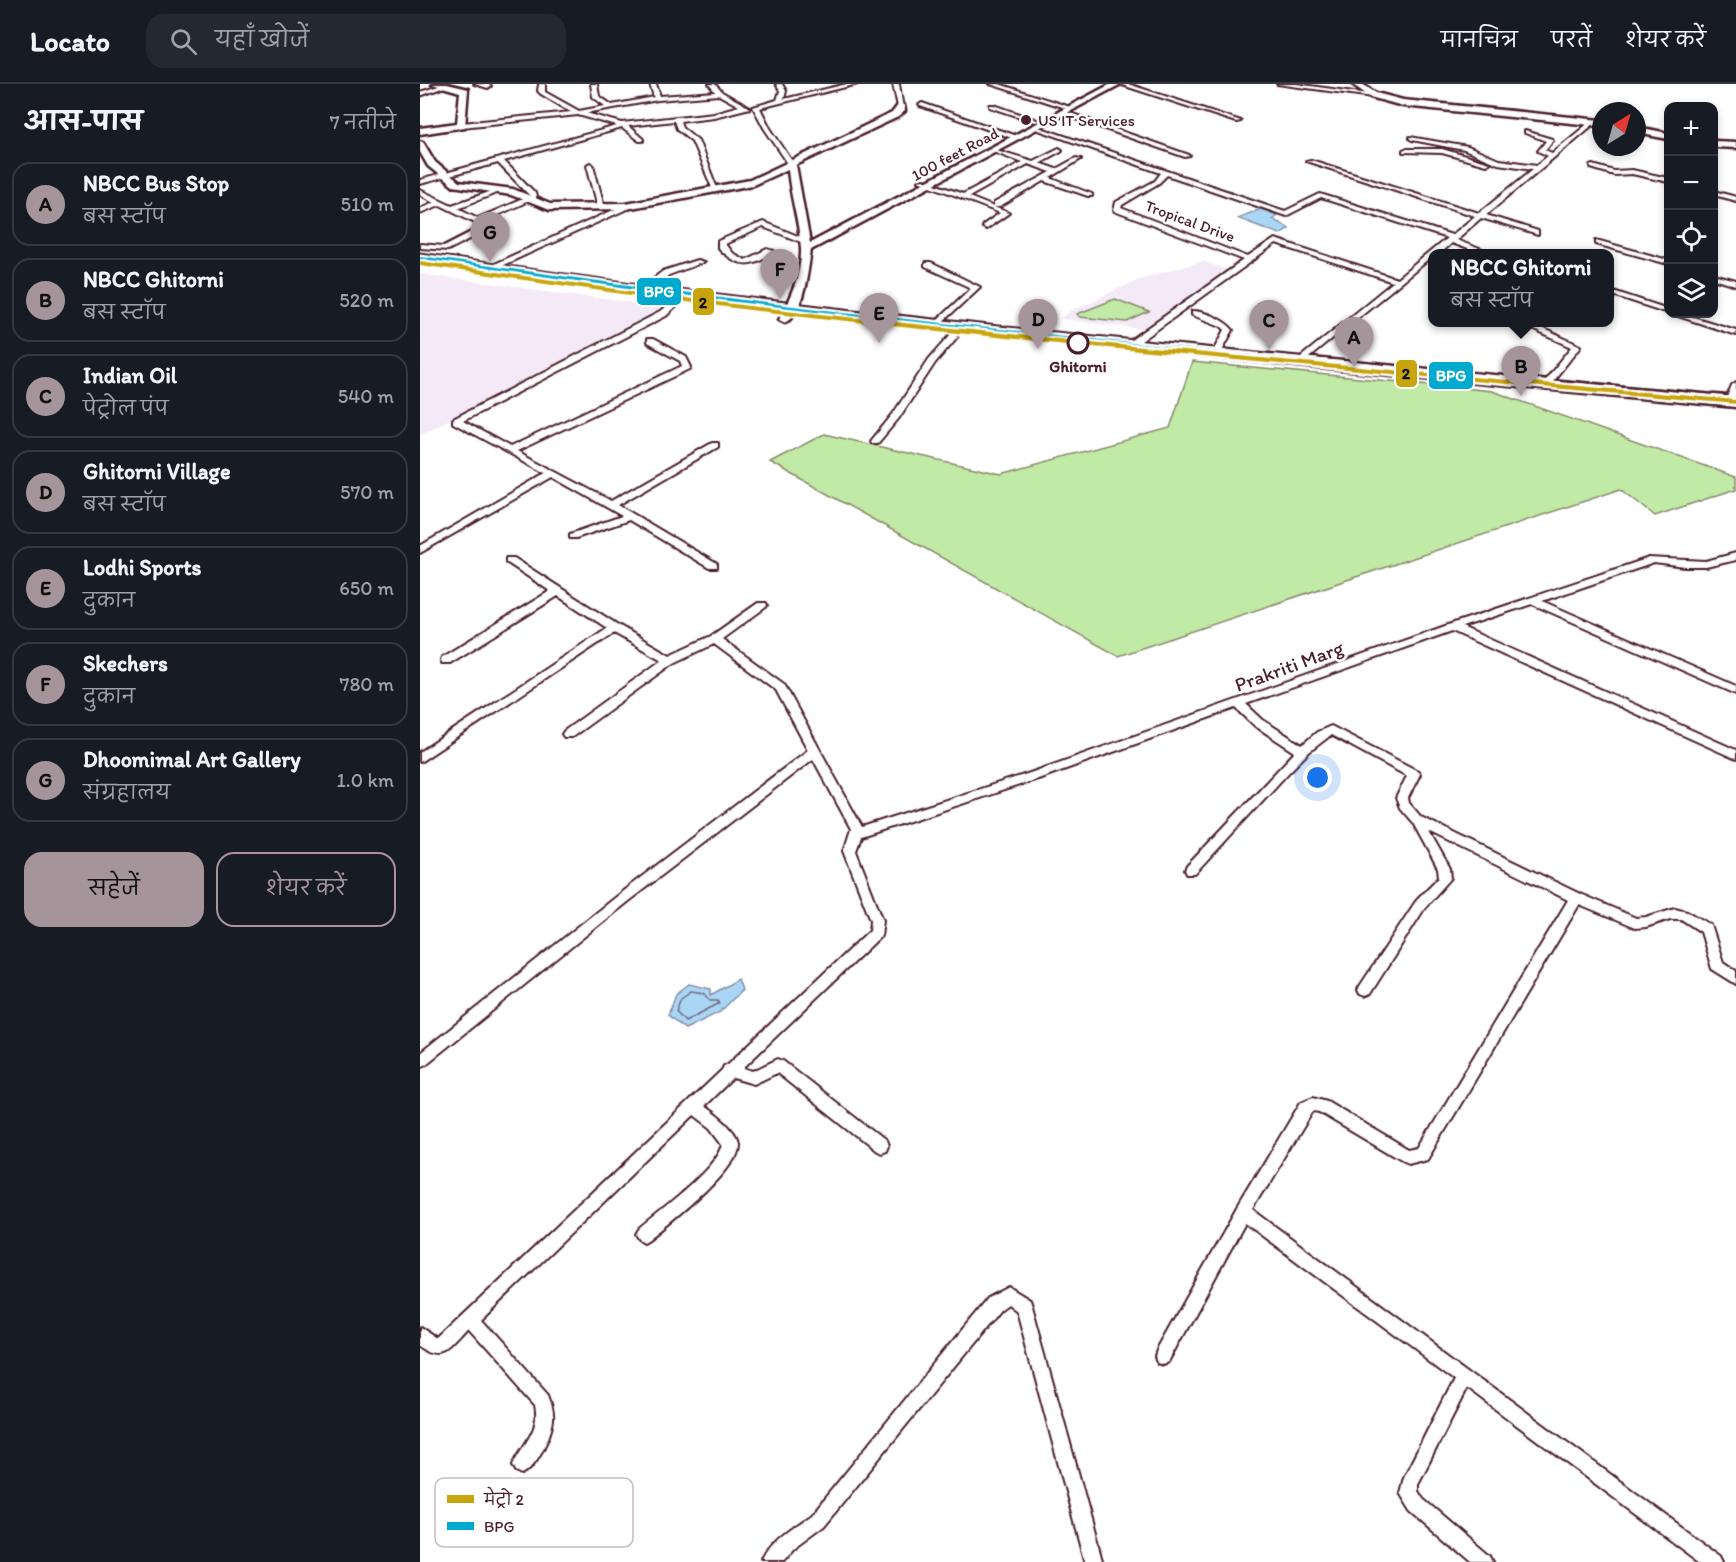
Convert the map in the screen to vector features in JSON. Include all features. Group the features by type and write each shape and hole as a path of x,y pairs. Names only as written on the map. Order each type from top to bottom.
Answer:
{"highway":[{"path":"420,258 788,314 954,336 1733,405"},
{"path":"420,270 674,305 939,323 1134,342 1216,354 1545,384 1733,405"}],"street":[{"path":"420,94 436,84 465,92 460,110 462,125"},
{"path":"477,84 488,86"},
{"path":"542,84 543,93 578,113 622,126 641,140"},
{"path":"594,84 596,97 611,106"},
{"path":"653,84 658,98"},
{"path":"712,84 720,93 742,105"},
{"path":"779,84 783,91 780,101"},
{"path":"729,105 756,108 855,84"},
{"path":"420,144 426,159 442,175 456,184 500,190 532,199 549,207 632,205 753,182 793,165 901,111 896,84"},
{"path":"993,84 1068,109 1187,156"},
{"name":"100 feet Road","path":"805,243 1068,109 1110,84"},
{"name":"100 feet Road","path":"1085,99 1117,84"},
{"path":"1122,84 1238,122"},
{"path":"1280,84 1373,95 1403,103 1592,122"},
{"path":"1356,84 1373,95"},
{"path":"420,131 578,113 658,98 720,93"},
{"path":"420,182 622,126 714,115 742,105"},
{"path":"922,105 1013,137"},
{"path":"992,106 1166,172 1286,214 1320,196 1477,249"},
{"path":"756,108 769,132 793,165 795,197 805,243 799,293 788,314"},
{"path":"676,119 679,128 692,136 697,143 716,190"},
{"path":"1439,249 1527,175 1592,127"},
{"path":"1527,132 1550,140 1541,151 1552,155"},
{"path":"1646,132 1664,135"},
{"name":"100 feet Road","path":"976,156 995,150 1013,137"},
{"path":"1412,138 1466,148 1498,162 1537,167"},
{"path":"1718,144 1736,145"},
{"path":"995,150 1056,171"},
{"path":"963,196 1059,150"},
{"path":"1405,151 1442,151 1527,175"},
{"path":"997,205 1078,159"},
{"path":"499,160 533,194 532,199"},
{"path":"1309,161 1535,233"},
{"path":"590,165 602,207"},
{"path":"1593,167 1612,173 1632,172 1664,179"},
{"name":"Tropical Drive","path":"1166,172 1158,182 1119,204 1117,209 1248,259"},
{"path":"1043,178 1090,195"},
{"path":"925,183 1005,213 986,227"},
{"path":"453,207 500,190"},
{"path":"1718,194 1733,199 1736,191"},
{"path":"420,192 489,227 445,248 420,246"},
{"path":"479,220 532,199"},
{"path":"420,211 440,202"},
{"path":"489,268 632,205"},
{"path":"770,251 746,264 741,263 722,248 721,243 763,224 805,243"},
{"path":"1248,259 1277,241 1399,282"},
{"path":"1599,242 1664,261"},
{"path":"1300,362 1428,258"},
{"name":"Tropical Drive","path":"1134,342 1248,259"},
{"path":"658,293 657,280 662,275 700,262"},
{"path":"928,265 976,286 939,323"},
{"path":"1718,279 1736,284"},
{"path":"1614,293 1664,310"},
{"path":"674,305 663,314 456,421 611,505 713,566"},
{"path":"1196,312 1224,324 1229,330 1216,354"},
{"path":"1689,318 1736,333"},
{"path":"1531,327 1577,346 1545,384"},
{"path":"875,441 891,424 933,358 954,336"},
{"path":"509,451 687,367 683,359 650,341"},
{"path":"1733,405 1736,385"},
{"path":"611,505 715,445"},
{"path":"420,550 553,473"},
{"path":"573,536 630,516"},
{"name":"Prakriti Marg","path":"857,833 1034,776 1452,627 1653,560 1682,564 1712,564 1736,556"},
{"path":"510,560 614,628 670,660"},
{"path":"446,660 558,591"},
{"path":"1532,600 1736,690"},
{"path":"568,734 670,660 715,639 762,604"},
{"path":"1452,627 1736,755"},
{"path":"420,758 614,628"},
{"path":"420,1335 439,1348 876,932 877,920 850,851 857,833 856,826 780,687 715,639"},
{"path":"1238,703 1259,723 1302,752"},
{"path":"1191,870 1322,732 1331,730 1414,774 1402,798 1404,805 1417,820 1444,869 1445,878 1422,902 1365,990"},
{"path":"420,1061 623,898 815,751"},
{"path":"1417,820 1576,898 1635,923 1673,912 1679,913 1706,929 1717,965 1736,978"},
{"path":"1163,1356 1243,1212 1306,1107 1322,1106 1408,1157 1415,1158 1423,1154 1576,898"},
{"path":"729,1070 753,1078 778,1065 880,1146"},
{"path":"644,1234 689,1196 730,1152 731,1142 725,1133 693,1106"},
{"path":"1243,1212 1715,1562"},
{"path":"770,1562 787,1544 818,1520 994,1304 1009,1295 1024,1306 1094,1562"},
{"path":"470,1320 542,1401 544,1409 542,1434 522,1465"},
{"path":"1464,1376 1410,1483 1409,1493 1417,1505 1484,1562"}],"shaded area":[{"path":"1203,261 1228,270 1142,329 1060,319 1071,311 1142,278"},
{"path":"420,274 664,307 420,435"}],"green space":[{"path":"1115,299 1149,312 1127,322 1080,317 1077,314"},
{"path":"1192,362 1492,391 1736,477 1736,489 1655,516 1621,489 1118,656 770,462 824,434 1001,474 1170,428"}],"water":[{"path":"1261,209 1277,215 1272,219 1289,228 1280,234 1237,218"},
{"path":"738,979 742,990 720,1012 685,1029 668,1015 676,994 689,984 711,989 711,995"}],"metro line":[{"name":"2","path":"420,263 584,287 912,326 1241,359 1736,402"}],"transit line":[{"name":"BPG","path":"420,258 748,303 912,322 1242,356 1736,402"}],"place":[{"name":"US IT Services","path":"1026,120"},
{"name":"Dhoomimal Art Gallery","path":"490,262"},
{"name":"Skechers","path":"780,299"},
{"name":"Lodhi Sports","path":"879,343"},
{"name":"Ghitorni","path":"1078,343"},
{"name":"Ghitorni Village","path":"1038,349"},
{"name":"Indian Oil","path":"1269,350"},
{"name":"NBCC Bus Stop","path":"1354,367"},
{"name":"NBCC Ghitorni","path":"1521,396"}]}
